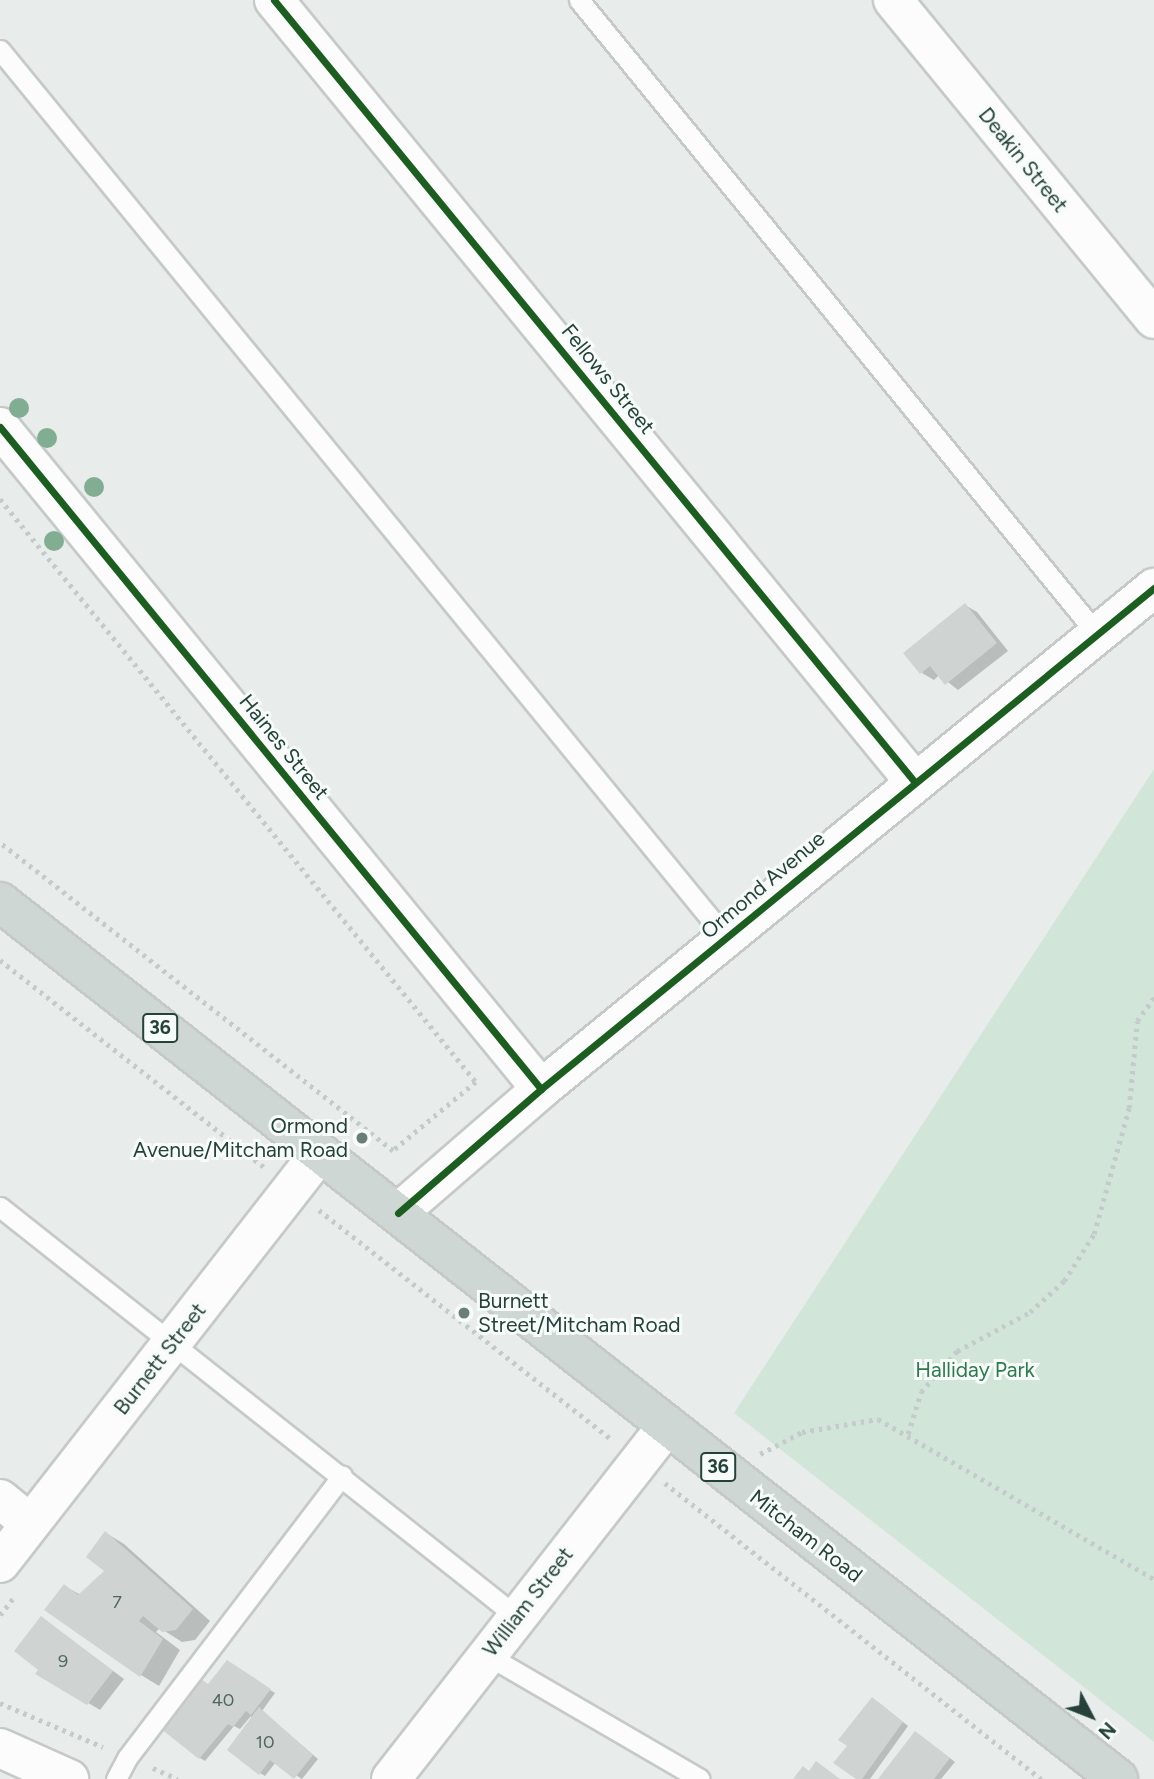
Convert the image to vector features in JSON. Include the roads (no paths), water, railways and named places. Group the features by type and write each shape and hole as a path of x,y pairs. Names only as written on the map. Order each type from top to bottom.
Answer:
{"main road":[{"name":"Mitcham Road","path":"0,902 1118,1779"}],"street":[{"name":"Fellows Street","path":"274,0 914,781"},
{"name":"Deakin Street","path":"893,0 1154,319"},
{"name":"Haines Street","path":"0,427 541,1089"},
{"name":"Ormond Avenue","path":"398,1213 541,1089 727,939 914,781 1154,588"},
{"name":"Burnett Street","path":"0,1563 320,1154"},
{"name":"William Street","path":"391,1779 666,1427"},
{"path":"0,1499 30,1523"},
{"path":"0,1748 69,1779"}],"lane":[{"path":"579,0 1097,634"},
{"path":"0,50 727,939"},
{"path":"0,1207 516,1616"},
{"path":"116,1779 127,1758 342,1476"},
{"path":"487,1655 700,1779"}],"place":[{"name":"Ormond Avenue/Mitcham Road","path":"362,1138"},
{"name":"Burnett Street/Mitcham Road","path":"464,1313"}],"park label":[{"name":"Halliday Park","path":"975,1370"}]}
